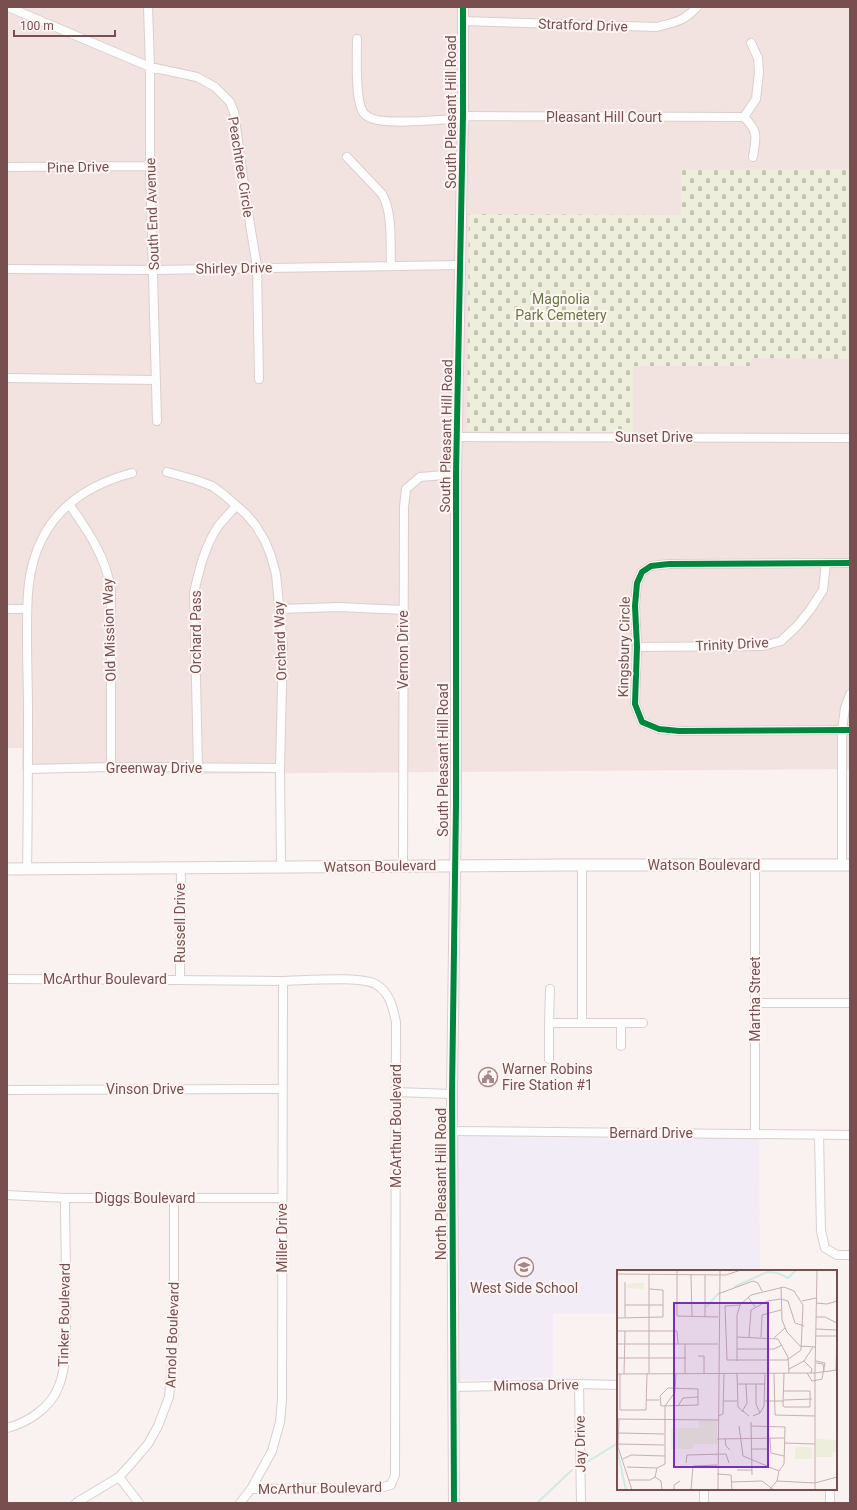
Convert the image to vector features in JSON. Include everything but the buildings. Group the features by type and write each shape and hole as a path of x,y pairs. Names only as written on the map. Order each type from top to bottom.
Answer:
{"main road":[{"name":"Watson Boulevard","path":"7,869 756,864 846,865"}],"street":[{"name":"Peachtree Circle","path":"8,7 150,66 197,77 215,87 230,102 234,112 257,267 259,379"},
{"name":"South End Avenue","path":"148,7 150,66 150,166 157,421"},
{"name":"South Pleasant Hill Road","path":"454,866 456,805 456,474 461,265 463,7"},
{"name":"Stratford Drive","path":"463,21 656,27 677,22 688,17 696,7"},
{"name":"Pleasant Hill Court","path":"357,39 358,94 360,105 362,111 370,118 383,121 453,119 463,116 744,117"},
{"path":"751,43 758,58 759,72 756,100 744,117 753,126 756,137 754,157"},
{"path":"347,157 382,194 386,201 388,211 391,266"},
{"name":"Pine Drive","path":"7,167 150,166"},
{"name":"Shirley Drive","path":"7,269 153,270 257,267 461,265"},
{"path":"7,378 156,380"},
{"name":"Sunset Drive","path":"457,437 850,438"},
{"name":"Orchard Way","path":"167,472 184,476 212,486 246,514 256,526 265,541 276,574 283,646 280,768 281,867"},
{"path":"27,869 27,609 31,569 35,554 50,525 69,504 97,485 113,478 132,473"},
{"name":"Vernon Drive","path":"403,866 403,610 404,507 406,488 420,477 456,474"},
{"name":"Old Mission Way","path":"69,504 94,540 105,563 111,590 111,767"},
{"name":"Orchard Pass","path":"198,768 194,593 199,570 207,548 219,526 236,506"},
{"name":"Trinity Drive","path":"637,647 763,646 781,641 797,626 823,590 826,563"},
{"name":"Kingsbury Circle","path":"846,730 679,731 659,729 642,722 635,704 637,647 635,606 637,583 642,572 651,566 669,564 850,563"},
{"path":"280,609 339,607 403,610"},
{"path":"7,609 27,609"},
{"path":"846,865 845,708 850,694"},
{"name":"Greenway Drive","path":"28,769 111,767 280,768"},
{"name":"Martha Street","path":"755,1134 754,1003 756,864"},
{"path":"582,865 582,1023"},
{"name":"North Pleasant Hill Road","path":"454,866 452,1094 454,1503"},
{"name":"Russell Drive","path":"180,979 181,867"},
{"name":"McArthur Boulevard","path":"7,979 180,979 283,981 357,979 377,984 391,1000 396,1022 395,1475 391,1485 379,1488 251,1489 240,1503"},
{"name":"Miller Drive","path":"251,1489 272,1451 280,1422 282,1400 283,981"},
{"path":"550,989 550,1059"},
{"path":"754,1003 850,1003"},
{"path":"549,1023 643,1023"},
{"path":"621,1023 621,1046"},
{"name":"Vinson Drive","path":"7,1090 283,1089"},
{"path":"396,1092 452,1094"},
{"name":"Bernard Drive","path":"453,1131 850,1135"},
{"path":"819,1135 821,1231 825,1248 837,1256 850,1255"},
{"name":"Diggs Boulevard","path":"7,1195 65,1198 282,1198"},
{"name":"Tinker Boulevard","path":"7,1428 24,1422 41,1410 58,1390 65,1365 65,1198"},
{"name":"Arnold Boulevard","path":"76,1503 118,1477 148,1444 158,1426 170,1397 174,1339 174,1198"},
{"name":"Mimosa Drive","path":"454,1387 579,1384 617,1385"},
{"name":"Jay Drive","path":"579,1384 581,1503"},
{"path":"118,1477 139,1503"},
{"path":"704,1490 704,1503"},
{"path":"830,1490 830,1503"}],"shaded area":[{"path":"7,7 850,7 850,769 194,774 22,770 22,748 7,748"},
{"path":"456,1135 759,1136 760,1270 617,1270 617,1314 553,1314 553,1378 459,1380"}],"green space":[{"name":"Magnolia Park Cemetery","path":"850,169 850,359 751,358 750,366 633,366 633,432 467,431 469,214 681,215 681,170"}],"waterway":[{"path":"587,1462 617,1444"},
{"path":"537,1503 572,1470"}],"cycle path":[{"path":"454,1503 452,1094 456,805 456,474 463,116 463,7"},
{"path":"850,563 669,564 651,566 642,572 637,583 635,606 637,647 635,704 642,722 659,729 679,731 850,730"}],"place":[{"name":"Warner Robins Fire Station #1","path":"488,1077"},
{"name":"West Side School","path":"524,1267"}]}
